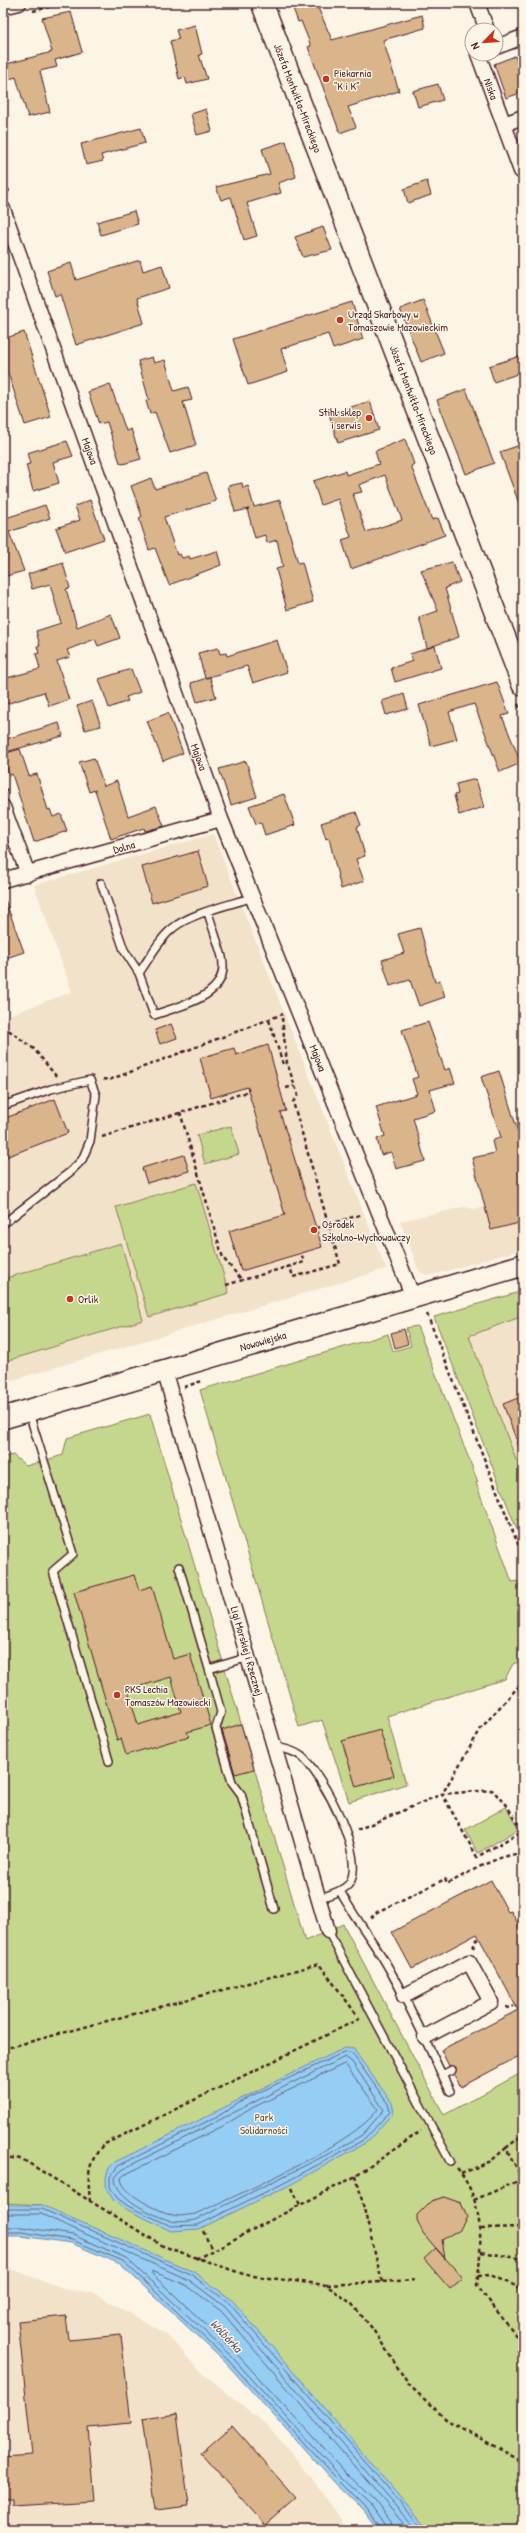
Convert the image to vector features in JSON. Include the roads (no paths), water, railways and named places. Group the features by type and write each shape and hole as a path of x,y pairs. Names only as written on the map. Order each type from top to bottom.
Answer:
{"main road":[{"name":"Józefa Montwiłła-Mireckiego","path":"262,3 523,685"},
{"name":"Nowowiejska","path":"3,1418 523,1265"}],"street":[{"path":"3,7 19,3"},
{"path":"476,3 484,22"},
{"path":"504,44 523,37"},
{"name":"Niska","path":"481,62 520,162"},
{"path":"504,124 523,117"},
{"name":"Majowa","path":"3,209 221,820 413,1297"},
{"path":"5,801 28,874"},
{"name":"Dolna","path":"3,880 221,820"},
{"name":"Ligi Morskiej i Rzecznej","path":"164,1370 276,1747 320,1898 328,1931"},
{"path":"404,1996 469,1962 491,2002 425,2037"}],"lane":[{"path":"101,883 124,950 139,973 154,1015 201,998 214,990 222,975 222,959 208,912"},
{"path":"139,973 172,929 181,922 253,897"},
{"path":"3,1224 70,1172 82,1160 90,1141 96,1095 90,1080 8,1104"},
{"path":"28,1411 73,1554 54,1571 109,1761"},
{"path":"178,1567 221,1712 216,1728 232,1782 241,1794 274,1909"},
{"path":"209,1670 249,1657"},
{"path":"276,1747 293,1750 310,1764 324,1783 345,1834 353,1861 353,1874 348,1884 340,1891 320,1898"},
{"path":"340,1891 355,1919 384,1960 404,1996 450,2091"},
{"path":"328,1931 450,2161"},
{"path":"442,2075 452,2070"}],"water":[{"path":"345,2048 354,2049 392,2103 394,2112 367,2142 288,2186 199,2229 171,2231 126,2209 114,2201 106,2188 106,2177 109,2168 115,2162"},
{"name":"Wolbórka","path":"3,2205 42,2205 194,2272 232,2300 428,2530 378,2530 364,2511 335,2483 225,2362 120,2264 71,2243 21,2236 3,2236"}],"place":[{"name":"Piekarnia \"K i K\"","path":"326,79"},
{"name":"Urząd Skarbowy w Tomaszowie Mazowieckim","path":"340,320"},
{"name":"Stihl sklep i serwis","path":"369,418"},
{"name":"Ośrodek Szkolno-Wychowawczy","path":"314,1230"},
{"name":"Orlik","path":"70,1299"},
{"name":"RKS Lechia Tomaszów Mazowiecki","path":"117,1695"}],"park label":[{"name":"Park Solidarności","path":"264,2123"}]}
